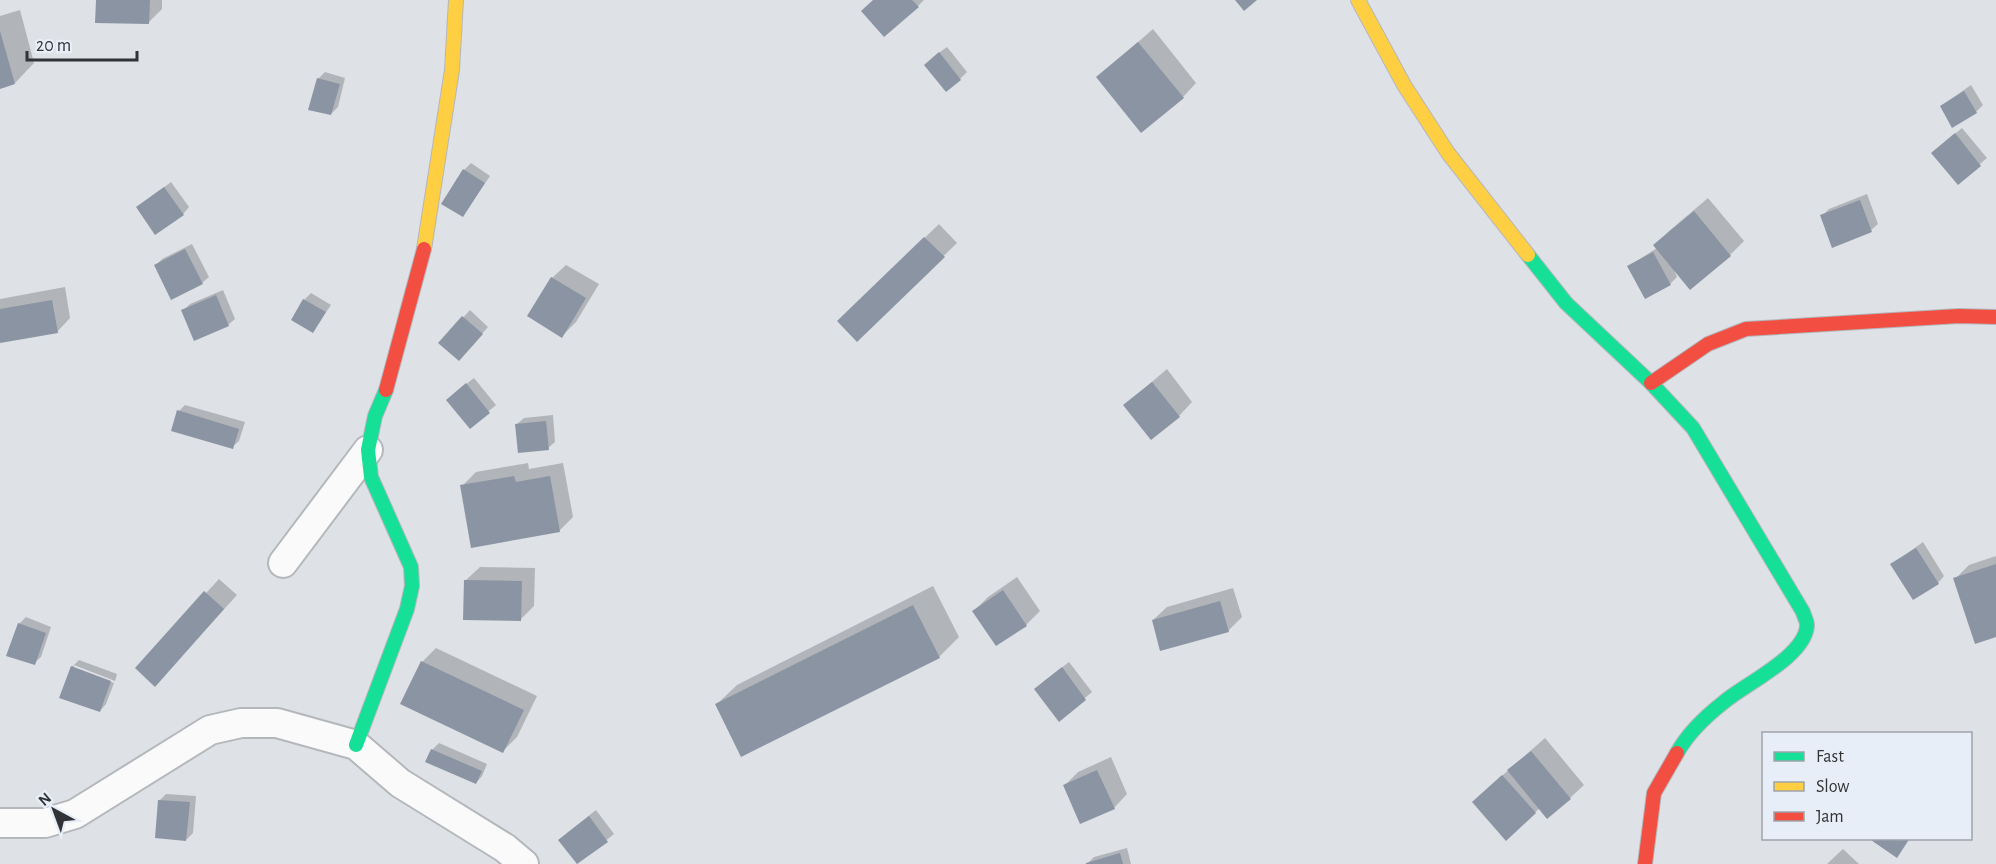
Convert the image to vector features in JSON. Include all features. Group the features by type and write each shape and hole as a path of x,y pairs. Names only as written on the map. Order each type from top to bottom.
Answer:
{"street":[{"path":"356,745 407,609 412,586 411,567 371,477 368,450 375,416 389,382 422,263 452,70 456,0"},
{"path":"1358,0 1404,85 1448,153 1566,303 1651,383 1693,428 1795,595 1807,625 1802,640 1790,655 1723,702 1685,739 1654,794 1645,864"},
{"path":"1651,383 1708,344 1746,328 1959,316 1996,317"},
{"path":"283,563 368,450"},
{"path":"0,823 45,822 75,814 201,735 242,723 277,723 356,745 400,783 505,848 524,864"}],"building":[{"path":"96,0 150,0 149,24 95,23"},
{"path":"873,0 912,0 919,7 884,37 861,11"},
{"path":"1235,0 1257,0 1244,11"},
{"path":"0,31 15,84 0,89"},
{"path":"1138,42 1184,98 1141,133 1096,77"},
{"path":"939,52 961,80 946,92 924,65"},
{"path":"317,78 340,84 331,115 308,110"},
{"path":"1964,91 1977,113 1952,128 1940,106"},
{"path":"1955,133 1981,166 1958,185 1931,153"},
{"path":"463,169 485,183 463,217 441,204"},
{"path":"164,187 184,215 155,235 136,207"},
{"path":"1860,200 1872,232 1832,248 1820,215"},
{"path":"1694,211 1731,256 1690,290 1653,245"},
{"path":"924,237 945,257 857,342 837,321"},
{"path":"185,249 203,284 171,300 154,265"},
{"path":"1653,252 1671,285 1645,299 1627,266"},
{"path":"551,277 586,298 562,338 527,316"},
{"path":"216,295 229,326 194,341 181,310"},
{"path":"303,299 326,312 313,333 291,320"},
{"path":"52,300 58,333 0,343 0,309"},
{"path":"462,316 483,334 459,361 438,343"},
{"path":"1152,382 1180,417 1151,440 1123,405"},
{"path":"466,383 490,413 470,429 446,400"},
{"path":"177,410 239,429 233,449 171,431"},
{"path":"546,421 549,450 518,453 515,424"},
{"path":"514,476 516,482 550,476 560,532 471,548 460,485"},
{"path":"1916,548 1939,584 1913,600 1890,564"},
{"path":"1996,564 1996,637 1975,644 1953,578"},
{"path":"464,580 522,581 521,621 463,620"},
{"path":"1003,590 1027,626 996,646 972,611"},
{"path":"204,591 224,609 155,687 135,668"},
{"path":"1220,601 1229,632 1160,651 1152,620"},
{"path":"913,605 940,658 741,757 715,704"},
{"path":"18,623 46,633 35,665 6,656"},
{"path":"421,661 524,710 503,753 400,704"},
{"path":"71,666 111,681 100,712 59,698"},
{"path":"1062,667 1086,700 1059,722 1034,689"},
{"path":"431,749 482,771 476,784 425,762"},
{"path":"1531,751 1571,799 1547,819 1507,770"},
{"path":"1097,770 1115,809 1080,824 1063,785"},
{"path":"1502,775 1536,813 1506,841 1472,802"},
{"path":"158,800 190,802 186,841 155,838"},
{"path":"589,816 608,842 577,864 558,840"},
{"path":"1871,840 1909,840 1897,858"},
{"path":"1120,853 1123,864 1086,864 1086,863"}],"traffic: fast":[{"path":"1528,255 1566,303 1651,383 1693,428 1807,622 1804,636 1797,648 1711,713 1692,732 1677,753"},
{"path":"356,745 407,609 412,586 411,567 371,477 368,450 375,416 386,390"}],"traffic: slow":[{"path":"424,249 452,70 456,0"},
{"path":"1358,0 1404,85 1448,153 1528,255"}],"traffic: jam":[{"path":"386,390 424,249"},
{"path":"1651,383 1708,344 1746,329 1959,316 1996,317"},
{"path":"1645,864 1654,793 1677,753"}]}
